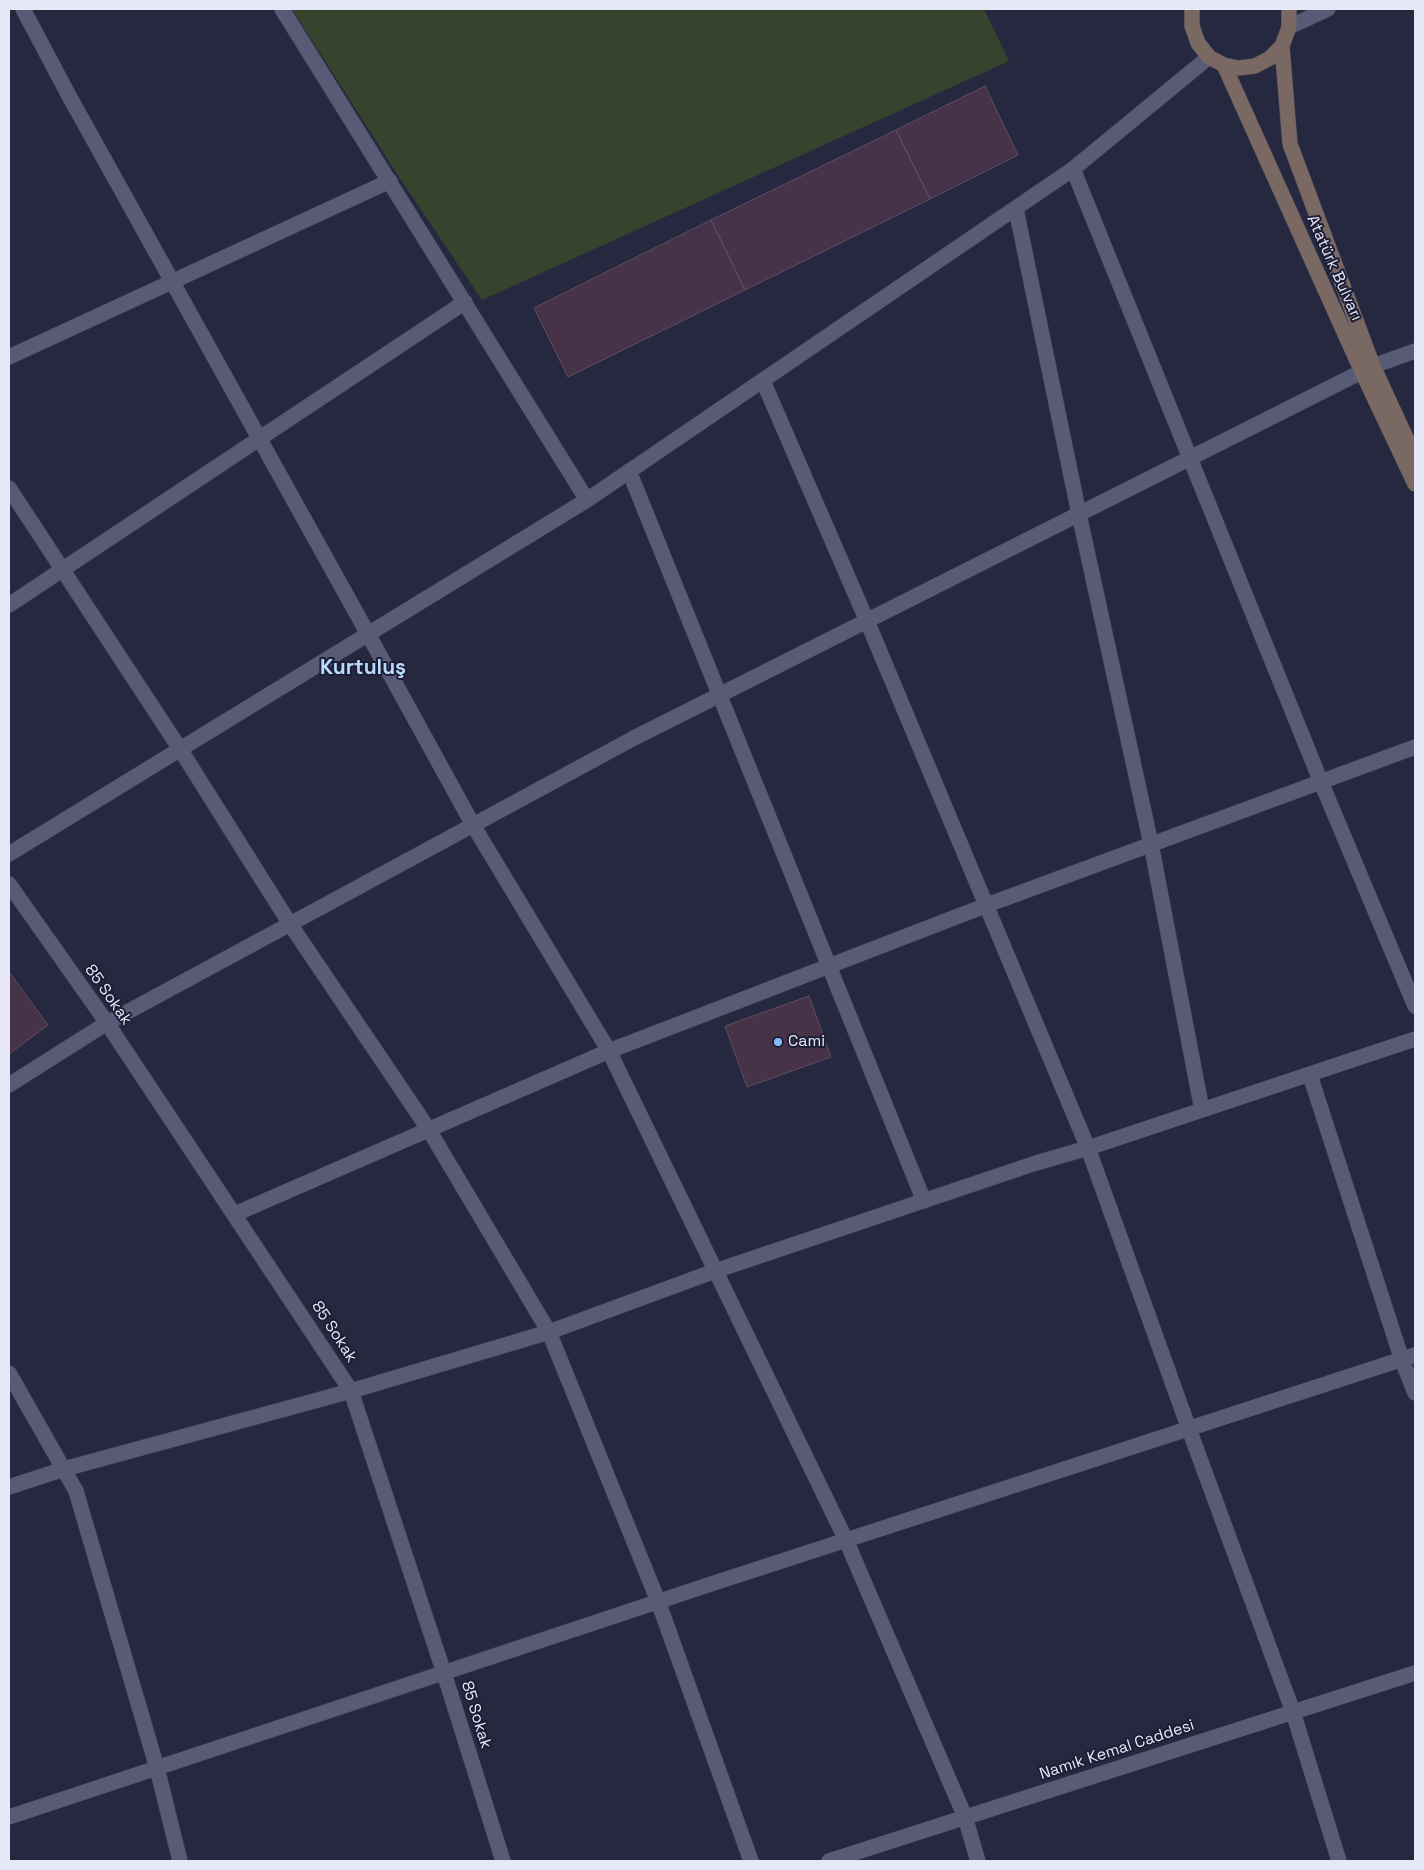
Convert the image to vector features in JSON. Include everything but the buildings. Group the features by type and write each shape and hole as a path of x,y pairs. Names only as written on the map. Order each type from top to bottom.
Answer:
{"main road":[{"path":"1192,9 1192,26 1198,43 1209,56 1224,65 1238,68 1255,66 1270,58 1282,46 1289,27 1289,9"},
{"name":"Atatürk Bulvarı","path":"1282,46 1290,144 1367,369 1415,457"},
{"name":"Atatürk Bulvarı","path":"1224,65 1367,369 1415,484"}],"street":[{"path":"23,9 68,94 473,826 609,1051 846,1540 965,1817 978,1861"},
{"path":"282,9 587,500"},
{"path":"1289,27 1328,9"},
{"path":"9,854 587,500 1073,169 1209,56"},
{"path":"1073,169 1320,782 1415,1006"},
{"path":"9,357 390,181"},
{"path":"1016,209 1079,514 1151,844 1202,1110"},
{"path":"9,605 465,302"},
{"path":"9,1085 107,1023 634,738 1367,369 1415,351"},
{"path":"762,381 867,621 1088,1148 1189,1429 1294,1712 1339,1861"},
{"path":"629,471 924,1201"},
{"path":"9,488 180,749 290,924 429,1130 549,1332 658,1601 751,1861"},
{"path":"235,1214 609,1051 987,904 1415,747"},
{"name":"85 Sokak","path":"9,884 107,1023 351,1391 504,1861"},
{"path":"9,1487 64,1469 351,1391 549,1332 716,1271 1036,1163 1088,1148 1415,1039"},
{"path":"1310,1075 1409,1358 1415,1393"},
{"path":"9,1817 658,1601 1409,1358"},
{"path":"9,1373 76,1491 157,1768 180,1861"},
{"name":"Namık Kemal Caddesi","path":"829,1861 1415,1673"}],"green space":[{"path":"292,9 984,9 1009,61 482,300 399,177"}],"place":[{"name":"Cami","path":"778,1042"}],"district":[{"name":"Kurtuluş","path":"363,668"}]}
